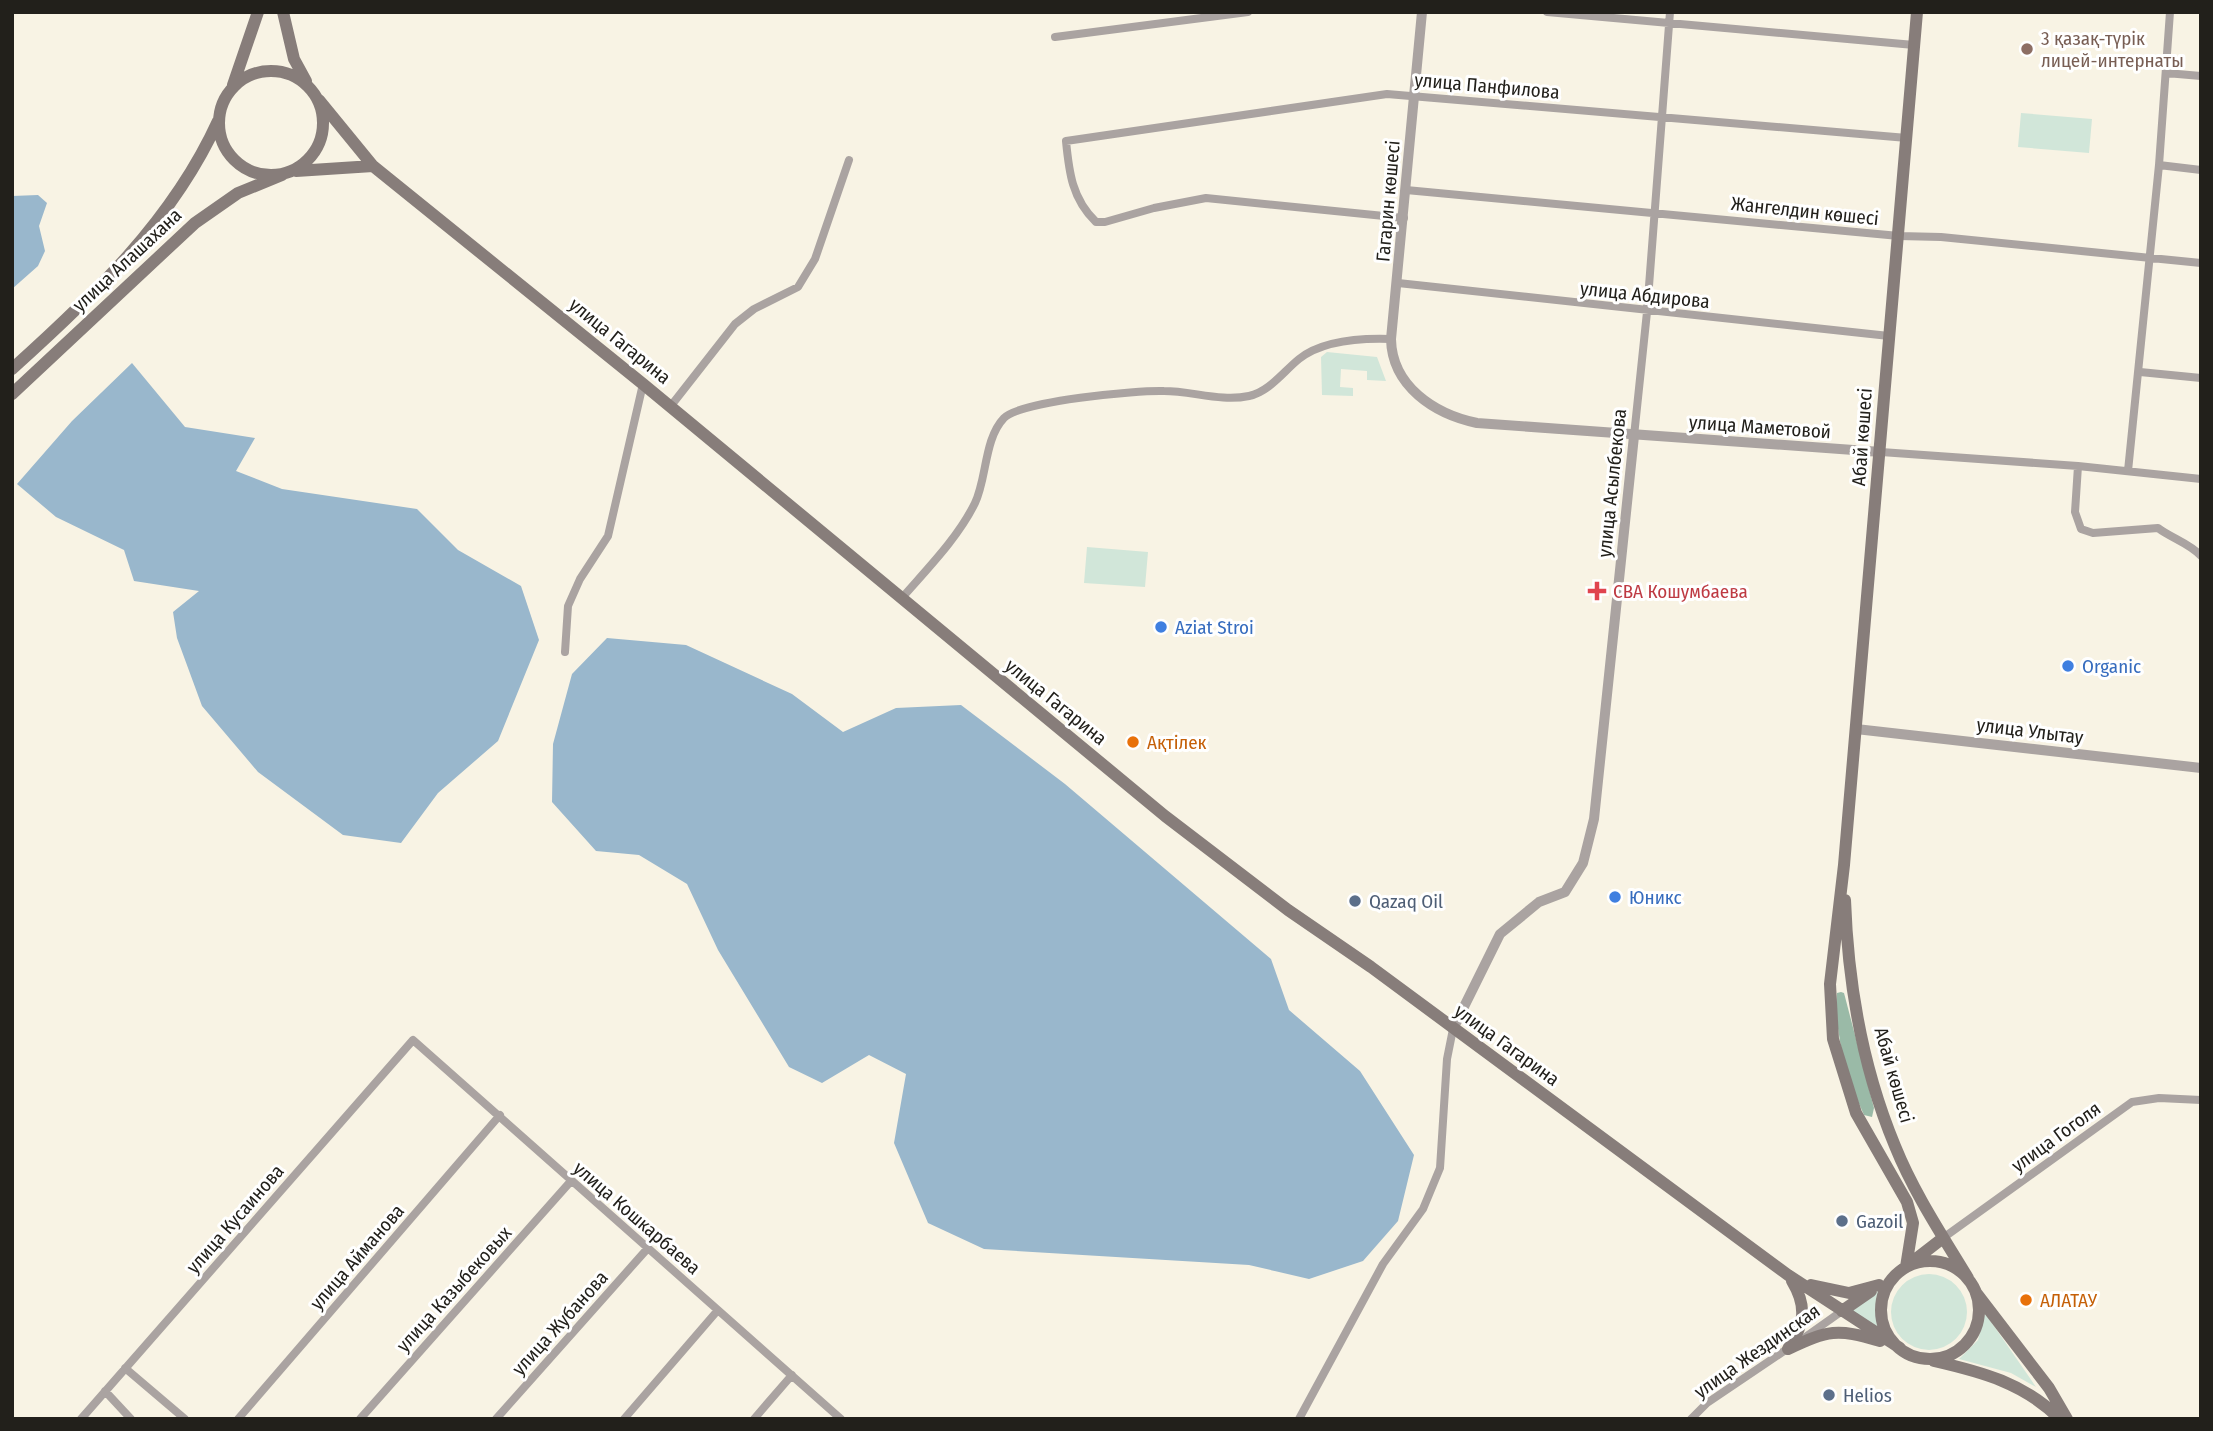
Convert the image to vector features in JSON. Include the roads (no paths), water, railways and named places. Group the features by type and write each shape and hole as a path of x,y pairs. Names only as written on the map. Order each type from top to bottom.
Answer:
{"main road":[{"path":"258,12 233,86 219,117 221,141 237,163 260,175 373,166"},
{"path":"283,12 294,60 315,95 324,126 321,139 309,160 286,173"},
{"name":"Абай көшесі","path":"1902,1269 1913,1223 1907,1202 1856,1114 1833,1039 1830,984 1844,865 1881,452 1917,12"},
{"path":"233,86 253,73 279,71 302,80 315,95"},
{"name":"улица Гагарина","path":"315,95 373,166 643,384 900,600 1164,816 1288,910 1788,1275 1900,1349"},
{"name":"улица Алашахана","path":"12,369 92,295 158,222 195,167 219,117"},
{"name":"улица Алашахана","path":"12,394 195,223 238,193 286,173"},
{"name":"Абай көшесі","path":"1844,865 1851,988 1860,1030 1895,1146 1943,1238 1968,1278"},
{"path":"1842,1311 1943,1238"},
{"path":"1900,1349 1886,1332 1881,1311 1882,1296 1902,1269 1919,1262 1945,1263 1968,1278 2049,1388 2067,1419"},
{"path":"1788,1275 1836,1292 1879,1285"},
{"path":"1788,1275 1800,1294 1804,1317 1788,1349"},
{"path":"1924,1359 1945,1356 1964,1345 1978,1320 1975,1291"},
{"path":"1788,1349 1822,1334 1842,1331 1924,1359 2008,1381 2033,1395 2060,1419"}],"street":[{"path":"1055,37 1248,12"},
{"name":"Гагарин көшесі","path":"1410,387 1394,365 1391,339 1422,12"},
{"path":"1547,12 1914,45"},
{"name":"улица Асылбекова","path":"1453,1029 1500,934 1539,902 1565,892 1583,863 1594,819 1647,312 1670,12"},
{"path":"2128,471 2159,165 2170,12"},
{"path":"2166,73 2201,76"},
{"name":"улица Панфилова","path":"1404,218 1206,198 1097,222 1075,194 1069,177 1066,141 1342,100 1415,95 1907,138"},
{"path":"670,407 735,324 754,309 798,287 815,259 849,160"},
{"path":"2159,165 2201,170"},
{"name":"Жангелдин көшесі","path":"1406,190 1899,236 1941,237 2201,263"},
{"name":"улица Абдирова","path":"1398,283 1647,312 1889,336"},
{"path":"900,600 965,519 979,493 999,425 1013,411 1061,401 1164,391 1225,397 1251,396 1315,349 1334,344 1391,339"},
{"path":"2140,372 2201,378"},
{"path":"565,652 568,606 580,579 608,536 643,384"},
{"name":"улица Маметовой","path":"1410,387 1440,409 1470,422 1634,436 2078,466 2201,479"},
{"path":"2078,466 2075,512 2081,529 2093,533 2158,528 2175,541 2195,549 2201,556"},
{"name":"улица Улытау","path":"1856,729 2201,768"},
{"path":"1299,1419 1383,1264 1423,1209 1440,1168 1447,1059 1453,1029"},
{"name":"улица Кошкарбаева","path":"413,1040 841,1419"},
{"name":"улица Кусаинова","path":"81,1419 413,1040"},
{"name":"улица Гоголя","path":"1943,1238 2132,1102 2159,1098 2201,1100"},
{"name":"улица Айманова","path":"238,1419 500,1115"},
{"name":"улица Казыбековых","path":"360,1419 571,1181"},
{"name":"улица Жубанова","path":"496,1419 648,1248"},
{"path":"624,1419 718,1310"},
{"name":"улица Жездинская","path":"1690,1419 1707,1403 1842,1311"},
{"path":"125,1368 185,1419"},
{"path":"754,1419 792,1375"},
{"path":"105,1391 131,1419"},
{"path":"170,1419 176,1411"}],"water":[{"path":"38,195 47,203 39,226 45,251 38,266 12,289 12,196"},
{"path":"132,363 185,427 255,438 236,471 282,489 417,509 458,550 521,586 539,640 498,741 438,793 401,843 343,835 258,772 202,706 177,638 173,612 199,591 134,581 124,550 56,517 17,484 72,421"},
{"path":"607,638 686,645 792,694 843,732 896,708 961,705 1065,784 1271,959 1289,1010 1360,1071 1414,1155 1398,1221 1363,1261 1309,1279 1249,1265 984,1249 928,1223 894,1143 906,1074 869,1055 822,1083 789,1067 718,950 687,884 639,855 596,851 552,802 553,744 572,674"}],"place":[{"name":"3 қазақ-түрік лицей-интернаты","path":"2027,49"},
{"name":"СВА Кошумбаева","path":"1597,591"},
{"name":"Aziat Stroi","path":"1161,627"},
{"name":"Organic","path":"2068,666"},
{"name":"Ақтілек","path":"1133,742"},
{"name":"Юникс","path":"1615,897"},
{"name":"Qazaq Oil","path":"1355,901"},
{"name":"Gazoil","path":"1842,1221"},
{"name":"АЛАТАУ","path":"2026,1300"},
{"name":"Helios","path":"1829,1395"}]}
